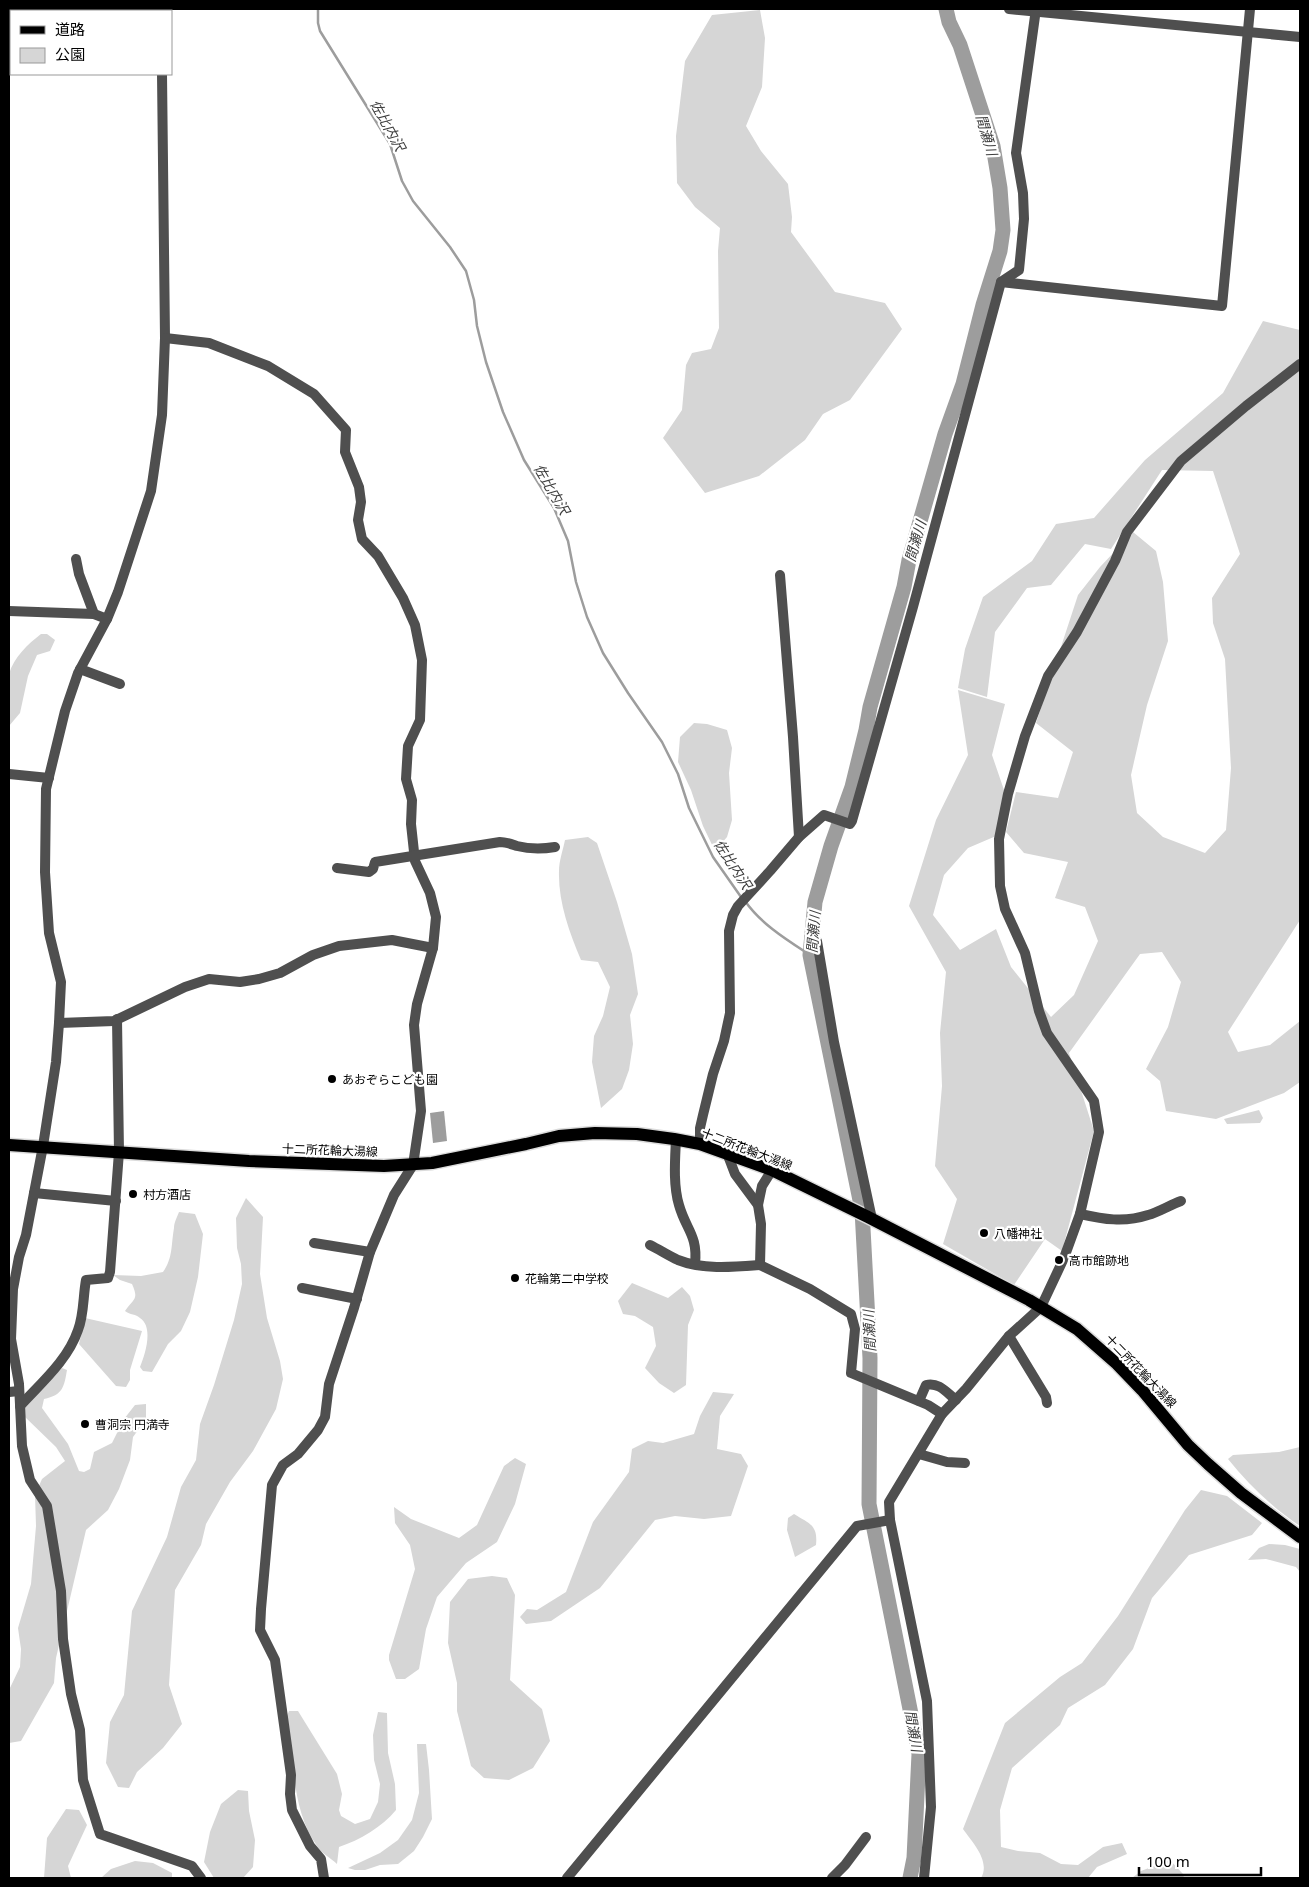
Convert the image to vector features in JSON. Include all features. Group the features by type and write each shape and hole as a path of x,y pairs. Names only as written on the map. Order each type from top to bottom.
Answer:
{"main road":[{"name":"十二所花輪大湯線","path":"9,1145 249,1161 384,1166 413,1165 500,1150 559,1136 595,1133 637,1134 700,1144 772,1170 870,1218 1041,1307 1077,1329 1094,1342 1142,1390 1188,1445 1208,1464 1241,1493 1300,1537"}],"street":[{"path":"1009,9 1300,36"},
{"path":"1001,282 1222,306 1250,9"},
{"path":"700,1144 700,1128 730,1012 729,931 738,906 799,837 824,815 850,824 870,760 1001,282 1019,270 1024,219 1023,193 1016,153 1036,10"},
{"path":"162,75 165,338 162,415 151,490 118,592 107,619 80,670 65,711 46,789 45,872 49,933 61,982 59,1023 56,1062 43,1146 13,1289 10,1323 14,1392 20,1406 22,1446 30,1480 47,1506 61,1591 63,1639 70,1694 80,1730 83,1780 100,1834 192,1866 201,1878"},
{"path":"165,338 209,343 268,366 314,394 346,430 345,452 359,487 361,502 358,520 362,539 378,556 403,598 415,625 422,660 420,720 408,746 406,780 412,800 411,824 415,861 430,893 436,916 433,948 414,1025 421,1112 413,1165 394,1195 370,1252 357,1299 329,1384 325,1417 318,1430 298,1454 283,1465 272,1485 261,1609 260,1630 275,1660 291,1775 290,1794 292,1810 310,1846 320,1860 324,1878"},
{"path":"924,1878 931,1807 927,1701 887,1520 889,1502 942,1414 1009,1336 1041,1307 1064,1258 1080,1214 1099,1132 1094,1101 1047,1033 1039,1011 1025,953 1005,909 1000,886 999,838 1008,794 1025,736 1048,676 1077,632 1115,561 1127,532 1180,461 1300,364"},
{"path":"76,559 78,574 94,614"},
{"path":"780,575 799,837"},
{"path":"9,611 94,614 107,619"},
{"path":"80,670 120,684"},
{"path":"9,774 49,778"},
{"path":"337,868 369,872 373,869 375,862 500,842 543,849 555,846"},
{"path":"59,1023 117,1020 185,987 209,979 240,982 259,979 280,973 312,955 339,946 392,940 433,948"},
{"path":"817,941 834,1042 870,1218"},
{"path":"20,1406 70,1349 79,1328 86,1280 108,1278 119,1152 117,1020"},
{"path":"676,1139 675,1181 679,1205 697,1249 695,1264"},
{"path":"727,1153 735,1174 758,1205"},
{"path":"760,1265 761,1224 758,1205 762,1186 772,1170"},
{"path":"34,1193 116,1201"},
{"path":"1080,1214 1110,1220 1130,1219 1148,1215 1181,1201"},
{"path":"314,1243 370,1252"},
{"path":"650,1245 680,1260 695,1264 728,1267 760,1265 810,1289 851,1314 855,1329 851,1373 919,1401 942,1414"},
{"path":"302,1288 357,1299"},
{"path":"1009,1336 1046,1397 1047,1403"},
{"path":"919,1401 926,1385 932,1384 939,1385 956,1400"},
{"path":"919,1454 948,1462 965,1463"},
{"path":"567,1878 857,1526 887,1520"},
{"path":"832,1878 845,1866 866,1837"}],"green space":[{"path":"760,10 765,38 762,87 746,126 761,151 788,184 792,217 791,232 835,292 885,303 902,329 850,400 823,414 805,440 759,476 705,493 663,438 682,410 686,365 692,353 711,349 719,328 718,251 720,228 695,207 677,183 676,136 685,61 712,15"},
{"path":"1263,321 1300,330 1300,920 1228,1032 1238,1052 1270,1045 1300,1021 1300,1082 1284,1093 1216,1119 1166,1111 1160,1081 1146,1069 1168,1027 1181,982 1162,952 1140,954 1069,1053 1094,1131 1062,1251 1045,1239 1014,1285 943,1244 957,1199 935,1166 942,1086 940,1033 946,972 909,906 936,820 968,755 958,690 1005,704 992,755 1004,790 996,836 968,848 944,875 933,915 960,950 996,929 1011,967 1051,1017 1074,995 1098,941 1085,907 1055,898 1068,862 1024,853 1006,832 1016,792 1058,798 1073,752 1036,723 1078,595 1100,567 1133,532 1156,551 1163,582 1168,641 1147,705 1131,775 1137,813 1163,837 1205,853 1226,830 1231,768 1225,659 1213,623 1212,598 1240,554 1213,471 1162,470 1111,549 1085,544 1051,585 1027,588 995,632 987,697 958,688 965,649 983,597 1032,561 1056,524 1094,518 1145,460 1223,393"},
{"path":"41,634 47,634 55,640 50,651 37,655 28,676 20,713 9,726 8,679 11,668 22,651"},
{"path":"694,723 707,724 727,730 732,748 729,773 732,820 727,837 715,851 678,762 680,737"},
{"path":"588,837 597,843 617,902 632,954 638,994 630,1015 633,1044 629,1070 622,1089 601,1108 592,1062 594,1036 603,1016 610,987 598,962 581,960 565,916 559,882 560,863 565,840"},
{"path":"1259,1110 1263,1118 1260,1123 1227,1124 1224,1119"},
{"path":"246,1198 263,1217 260,1274 267,1318 280,1361 283,1379 276,1409 253,1451 230,1482 206,1524 201,1545 175,1590 169,1685 182,1724 163,1748 137,1772 129,1788 118,1787 106,1763 110,1722 124,1695 132,1611 167,1537 181,1487 196,1460 200,1424 234,1320 242,1284 241,1264 237,1248 236,1218"},
{"path":"179,1212 195,1214 203,1234 198,1277 190,1312 181,1331 168,1344 152,1372 143,1371 140,1367 147,1341 147,1328 138,1317 125,1311 135,1296 132,1284 120,1280 113,1275 141,1276 163,1272 170,1256 174,1224"},
{"path":"632,1283 668,1298 682,1287 690,1296 694,1310 688,1325 686,1385 674,1393 659,1383 645,1368 656,1346 653,1327 635,1316 623,1314 618,1301"},
{"path":"85,1318 142,1331 130,1370 130,1380 126,1387 116,1386 79,1344"},
{"path":"62,1368 67,1370 63,1386 59,1393 44,1399 42,1408 68,1444 79,1471 84,1472 90,1469 94,1452 112,1443 124,1419 135,1405 146,1404 146,1419 133,1437 130,1460 119,1489 108,1510 86,1530 56,1658 54,1683 21,1741 9,1743 9,1690 20,1667 21,1649 18,1628 31,1584 36,1526 35,1495 42,1479 65,1461 56,1447 24,1416 23,1406"},
{"path":"713,1392 734,1394 720,1416 717,1449 741,1454 748,1466 731,1516 704,1519 675,1516 655,1520 600,1588 551,1621 526,1624 520,1617 527,1609 537,1610 566,1592 593,1522 629,1472 632,1449 648,1441 663,1443 694,1434 700,1416"},
{"path":"1300,1447 1300,1526 1261,1495 1228,1459 1233,1455 1279,1452"},
{"path":"515,1458 526,1464 515,1504 497,1542 466,1563 437,1597 426,1629 419,1669 405,1679 396,1679 389,1655 415,1569 410,1545 395,1523 394,1507 411,1519 459,1538 477,1525 504,1466"},
{"path":"1201,1490 1227,1496 1262,1523 1252,1535 1189,1555 1152,1598 1133,1649 1105,1685 1068,1708 1060,1725 1012,1768 1000,1810 1001,1847 1040,1853 1061,1864 1078,1865 1103,1847 1122,1843 1127,1854 1097,1867 1088,1878 981,1878 984,1865 982,1858 963,1829 1005,1723 1060,1677 1082,1663 1118,1616 1185,1510"},
{"path":"794,1514 809,1523 816,1533 816,1545 795,1557 787,1530 788,1518"},
{"path":"1269,1544 1285,1545 1300,1549 1300,1572 1296,1567 1266,1559 1248,1560 1259,1548"},
{"path":"492,1576 507,1578 515,1595 510,1680 542,1709 550,1741 533,1768 509,1780 484,1778 471,1766 457,1711 457,1683 448,1643 450,1602 468,1579"},
{"path":"289,1711 298,1711 337,1774 342,1794 339,1810 341,1816 355,1824 370,1819 378,1802 380,1784 374,1760 373,1735 378,1712 387,1713 388,1753 395,1784 396,1810 370,1832 355,1841 339,1847 337,1864 319,1849 302,1816 295,1783 287,1716"},
{"path":"417,1744 426,1744 429,1770 432,1819 423,1837 414,1851 398,1864 380,1865 365,1870 348,1868 380,1853 398,1840 412,1820 419,1793"},
{"path":"238,1790 248,1791 249,1811 255,1840 253,1867 243,1878 214,1878 204,1862 210,1832 221,1804"},
{"path":"66,1809 79,1810 87,1825 68,1866 71,1878 44,1878 47,1838"},
{"path":"1170,1860 1183,1874 1184,1878 1132,1878 1141,1871"},
{"path":"135,1861 153,1863 172,1873 172,1878 101,1878 111,1869"}],"shaded area":[{"path":"444,1111 447,1141 433,1143 430,1113"}],"waterway":[{"name":"佐比内沢","path":"318,9 320,31 390,144 402,181 413,201 450,247 466,271 474,300 477,326 486,362 503,412 524,460 554,508 568,541 576,582 587,617 603,653 662,742 678,774 689,808 713,857 741,897"},
{"name":"間瀬川","path":"910,1878 914,1858 919,1754 869,1504 870,1358 862,1210 810,955 815,902 831,846 852,787 870,707 904,587 909,560 945,434 963,384 983,305 1000,251 1003,230 1000,188 993,146 960,45 949,22 946,9"},
{"name":"佐比内沢","path":"745,901 767,924 810,955"}],"place":[{"name":"あおぞらこども園","path":"332,1079"},
{"name":"村方酒店","path":"133,1194"},
{"name":"八幡神社","path":"984,1233"},
{"name":"高市館跡地","path":"1059,1260"},
{"name":"花輪第二中学校","path":"515,1278"},
{"name":"曹洞宗 円満寺","path":"85,1424"}]}
